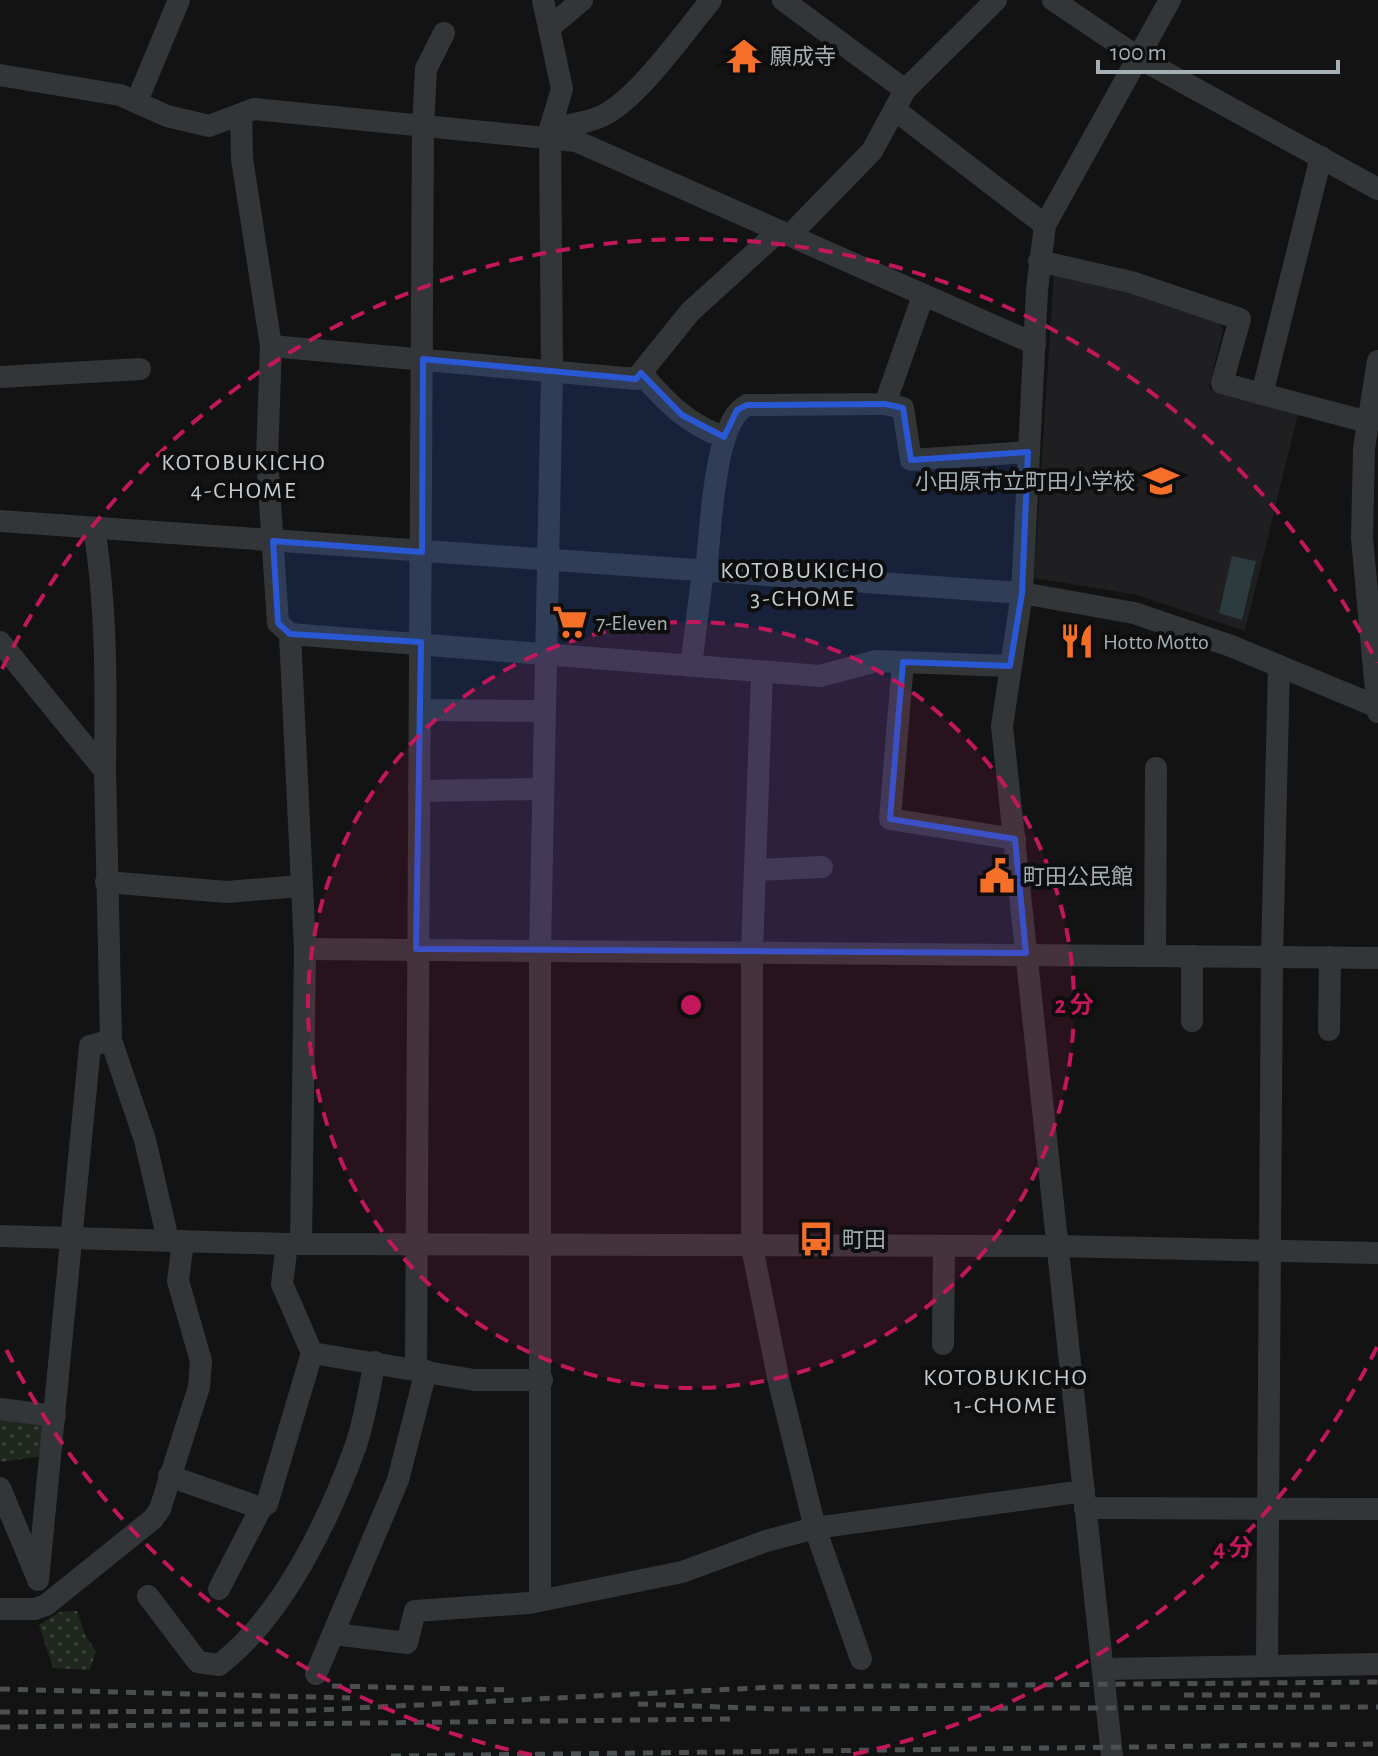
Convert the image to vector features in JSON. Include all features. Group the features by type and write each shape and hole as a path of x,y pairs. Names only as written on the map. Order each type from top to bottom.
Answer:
{"street":[{"path":"137,101 179,0"},
{"path":"540,1600 540,951 552,373 551,134 562,89 543,0"},
{"path":"549,28 582,0"},
{"path":"551,134 611,111 654,69 711,0"},
{"path":"783,0 1045,225"},
{"path":"271,346 636,379 690,312 784,233 872,151 900,100 996,0"},
{"path":"1053,0 1139,58 1378,189"},
{"path":"1112,1756 1002,726 1022,593 1039,261 1045,225 1170,0"},
{"path":"316,1674 398,1480 421,1370 416,1246 416,949 422,552 423,125 426,69 444,33"},
{"path":"0,75 137,101 167,116 209,126 254,109 551,134 576,141 1035,344"},
{"path":"241,115 242,159 271,346 267,458 278,623 290,634 820,676 876,661 1010,666"},
{"path":"1262,394 1321,157"},
{"path":"1039,261 1131,282 1240,319 1222,383 1368,422"},
{"path":"885,404 923,296"},
{"path":"0,521 1022,593 1134,613 1279,666 1378,709 1362,538 1364,448 1378,361"},
{"path":"0,377 140,369"},
{"path":"641,373 682,415 705,430 724,437"},
{"path":"691,666 724,437 737,410 747,405 885,404 903,408 911,460 1028,452"},
{"path":"0,1609 35,1609 46,1605 153,1519 160,1509 199,1387 201,1361 178,1281 175,1240 111,1040 106,882 107,655 103,581 94,528"},
{"path":"219,1589 261,1508 267,1504 312,1353 282,1284 294,1244 305,949 290,634"},
{"path":"0,642 105,771"},
{"path":"903,662 890,819 1015,839"},
{"path":"1267,1665 1272,956 1279,666"},
{"path":"762,673 752,951 752,1247 779,1382 815,1528 861,1659"},
{"path":"420,710 545,711"},
{"path":"1155,956 1156,768"},
{"path":"419,791 543,789"},
{"path":"755,870 822,867"},
{"path":"106,882 227,892 301,886"},
{"path":"305,949 1378,958"},
{"path":"1192,956 1192,1021"},
{"path":"1329,1030 1330,957"},
{"path":"38,1580 90,1046 111,1040"},
{"path":"0,1236 416,1246 1056,1246 1378,1253"},
{"path":"943,1344 944,1247"},
{"path":"312,1353 474,1380 542,1380"},
{"path":"148,1596 198,1662 219,1665 247,1644 309,1549 331,1504 357,1443 375,1362"},
{"path":"0,1409 55,1416"},
{"path":"169,1476 261,1508"},
{"path":"0,1488 46,1605"},
{"path":"334,1634 407,1643 415,1611 540,1600 682,1572 766,1541 815,1528 1085,1500 1268,1509 1378,1509"},
{"path":"1104,1669 1378,1664"}],"highlighted area":[{"path":"423,359 636,379 641,373 682,415 724,437 737,410 747,405 885,404 903,408 911,460 1028,452 1022,593 1010,666 903,662 890,819 1015,839 1026,953 416,949 421,642 290,634 278,623 273,541 422,552"}],"shaded area":[{"name":"小田原市立町田小学校","path":"1054,272 1142,293 1218,321 1223,329 1209,389 1299,410 1245,631 1137,595 1034,578"},
{"path":"1232,556 1256,561 1242,620 1219,613"},
{"path":"0,1419 46,1423 44,1456 0,1462"},
{"path":"77,1611 86,1637 96,1651 90,1670 53,1668 39,1625 60,1612"}],"railway":[{"path":"0,1712 297,1711 775,1687 1378,1682"},
{"path":"332,1686 512,1690"},
{"path":"0,1689 350,1698"},
{"path":"1184,1695 1320,1695"},
{"path":"638,1704 776,1709 1378,1707"},
{"path":"0,1727 730,1719"},
{"path":"391,1756 1378,1744"}],"place":[{"name":"願成寺","path":"744,56"},
{"name":"小田原市立町田小学校","path":"1161,481"},
{"name":"7-Eleven","path":"570,622"},
{"name":"Hotto Motto","path":"1077,641"},
{"name":"町田公民館","path":"997,876"},
{"name":"町田","path":"816,1239"}],"district":[{"name":"KOTOBUKICHO 4-CHOME","path":"244,476"},
{"name":"KOTOBUKICHO 3-CHOME","path":"803,584"},
{"name":"KOTOBUKICHO 1-CHOME","path":"1006,1391"}]}
